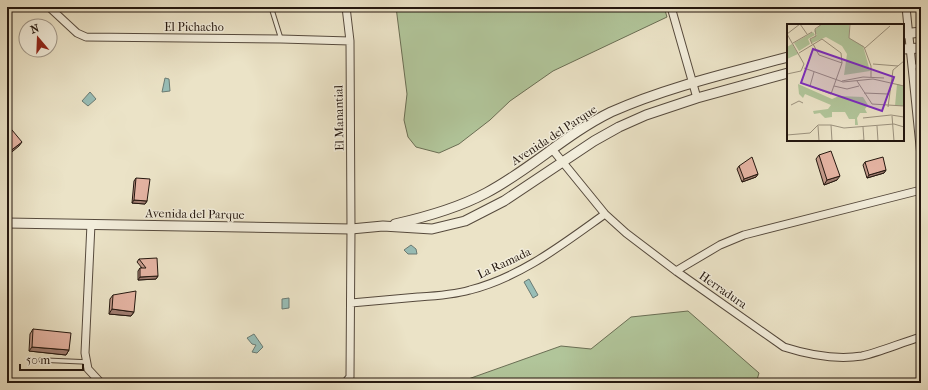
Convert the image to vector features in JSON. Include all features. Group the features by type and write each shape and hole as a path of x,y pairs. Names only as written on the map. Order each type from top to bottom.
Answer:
{"street":[{"name":"El Pichacho","path":"49,7 77,33 86,37 350,41"},
{"name":"El Manantial","path":"345,383 350,377 351,303 350,41 346,7"},
{"path":"671,7 697,98"},
{"path":"906,7 907,49 913,67 921,156"},
{"path":"906,33 921,32"},
{"path":"907,49 921,48"},
{"name":"Avenida del Parque","path":"7,223 351,229 383,226 424,217 487,193 582,128 611,112 693,83 787,57"},
{"name":"Avenida del Parque","path":"383,226 432,229 465,221 504,200 594,141 646,115 697,98 787,73"},
{"name":"Herradura","path":"552,149 605,214 626,233 676,271 784,347 803,354 843,358 863,356 921,337"},
{"path":"676,271 720,245 744,235 921,190"},
{"name":"La Ramada","path":"351,303 444,295 470,291 493,283 517,272 558,248 605,214"},
{"path":"91,224 85,353 88,369 101,383"}],"lane":[{"path":"271,7 282,39"},
{"path":"913,67 921,65"},
{"path":"41,360 87,362"}],"green space":[{"path":"396,7 664,7 667,17 553,71 510,101 490,120 459,144 439,153 416,147 408,137 404,120 407,94"},
{"path":"688,311 759,373 756,383 457,383 561,346 591,349 631,317"}],"water":[{"path":"165,78 169,79 170,91 162,92"},
{"path":"90,92 96,99 88,106 82,101"},
{"path":"411,245 416,249 417,254 408,254 404,250"},
{"path":"529,279 538,295 533,298 524,282"},
{"path":"289,298 289,308 282,309 282,299"},
{"path":"254,334 263,347 257,353 252,352 256,345 252,344 247,338"}],"building":[{"path":"7,124 22,142 9,152 7,150"},
{"path":"831,151 840,176 827,180 819,155"},
{"path":"752,157 758,174 744,179 739,166"},
{"path":"883,157 886,170 869,175 865,162"},
{"path":"136,178 150,179 147,201 134,200"},
{"path":"157,258 158,276 140,277 140,268 146,268 139,259"},
{"path":"136,291 134,312 112,309 113,295"},
{"path":"33,329 71,333 69,350 32,347"}]}
